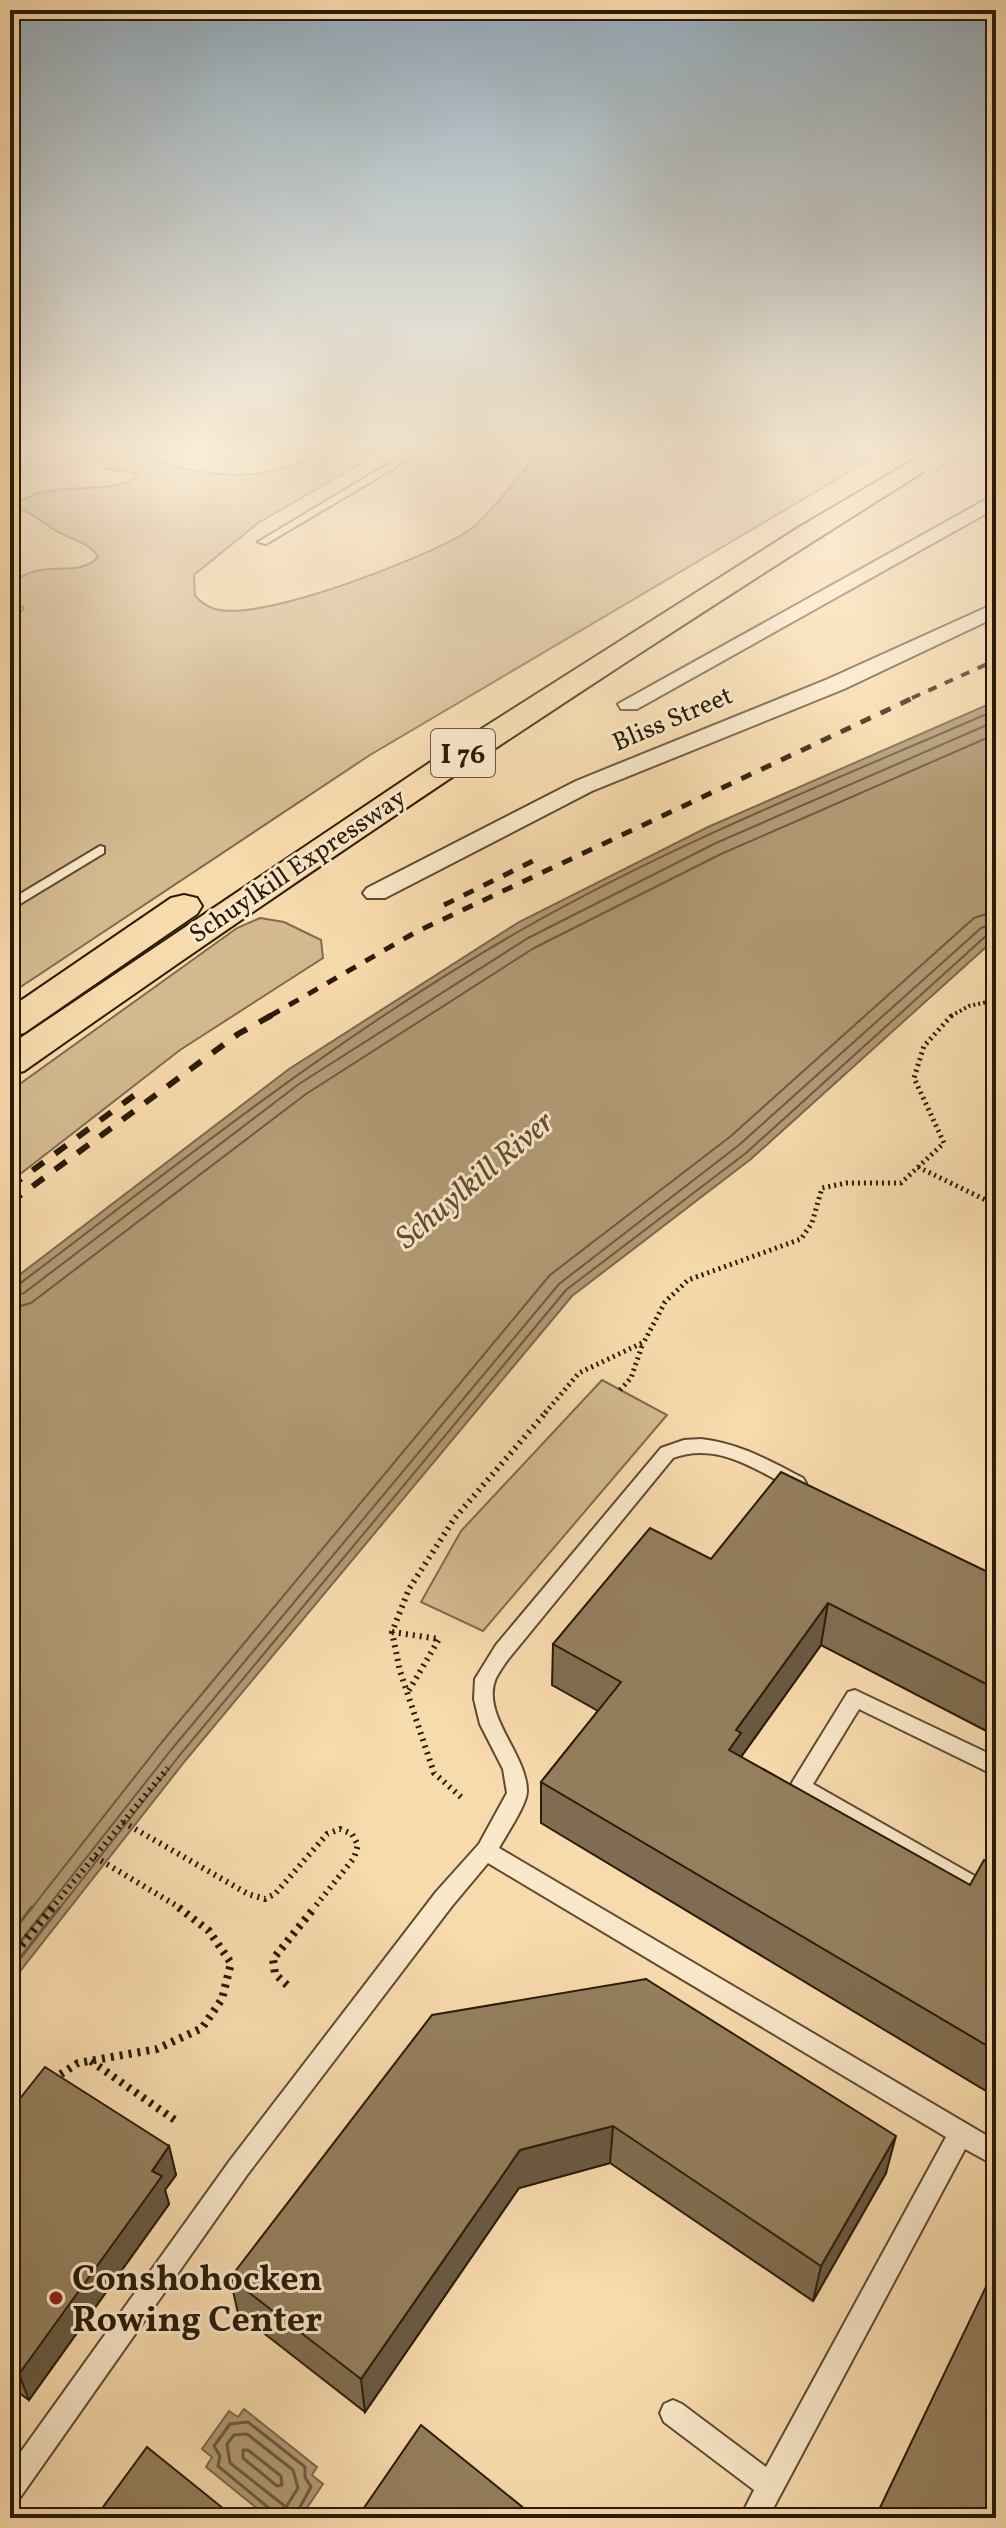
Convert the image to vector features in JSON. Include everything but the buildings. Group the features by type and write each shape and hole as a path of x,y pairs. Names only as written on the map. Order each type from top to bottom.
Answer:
{"highway":[{"name":"Schuylkill Expressway","path":"10,1025 92,965 403,765 739,560"},
{"name":"Schuylkill Expressway","path":"10,1063 260,888 754,560"}],"street":[{"path":"629,704 888,560"},
{"name":"Bliss Street","path":"376,893 584,786 836,684 996,609"}],"lane":[{"path":"10,906 100,850"},
{"path":"10,2490 239,2167 444,1899 486,1851 517,1794 513,1768 490,1724 484,1699 485,1679 503,1651 667,1453 683,1445 720,1446 816,1492"},
{"path":"979,1890 800,1787 855,1698 996,1767"},
{"path":"486,1851 996,2154"},
{"path":"753,2518 961,2133"},
{"path":"673,2413 770,2486"}],"path":[{"path":"620,1390 631,1378 661,1303 700,1271 781,1249 802,1238 812,1224 822,1188 846,1183 901,1183 944,1143 938,1121 915,1086 915,1064 952,1014 996,1000"},
{"path":"918,1167 996,1205"},
{"path":"461,1797 434,1773 392,1632 409,1589 454,1519 579,1373 644,1342"},
{"path":"392,1632 439,1639 408,1693"},
{"path":"10,1959 168,1768"},
{"path":"123,1822 248,1894 265,1899 275,1894 327,1834 340,1829 352,1834 358,1845 354,1858 273,1959 275,1974 287,1985"},
{"path":"42,2086 78,2063 157,2049 202,2028 222,1999 231,1963 209,1931 187,1912 95,1857"},
{"path":"91,2061 179,2123"}],"shaded area":[{"path":"94,560 212,560 194,575 195,596 209,607 237,611 303,598 409,560 700,560 370,755 10,994 10,624 24,608 10,599 10,586 33,572 89,564"},
{"path":"260,918 284,922 321,940 323,958 180,1050 10,1182 10,1091 237,928"},
{"path":"602,1380 667,1415 483,1631 421,1602 461,1531"}],"water":[{"name":"Schuylkill River","path":"996,701 996,938 751,1159 572,1296 185,1761 10,1984 10,1282 289,1069 519,922 708,827"},
{"path":"244,2409 317,2467 312,2475 323,2484 300,2518 269,2518 206,2467 212,2457 202,2449 229,2411 238,2417"}],"railway":[{"path":"912,698 996,660"},
{"path":"270,1016 416,932 917,696"},
{"path":"444,905 537,859"},
{"path":"10,1203 238,1034 274,1014"},
{"path":"10,1187 144,1088"}],"place":[{"name":"Conshohocken Rowing Center","path":"56,2298"}]}
